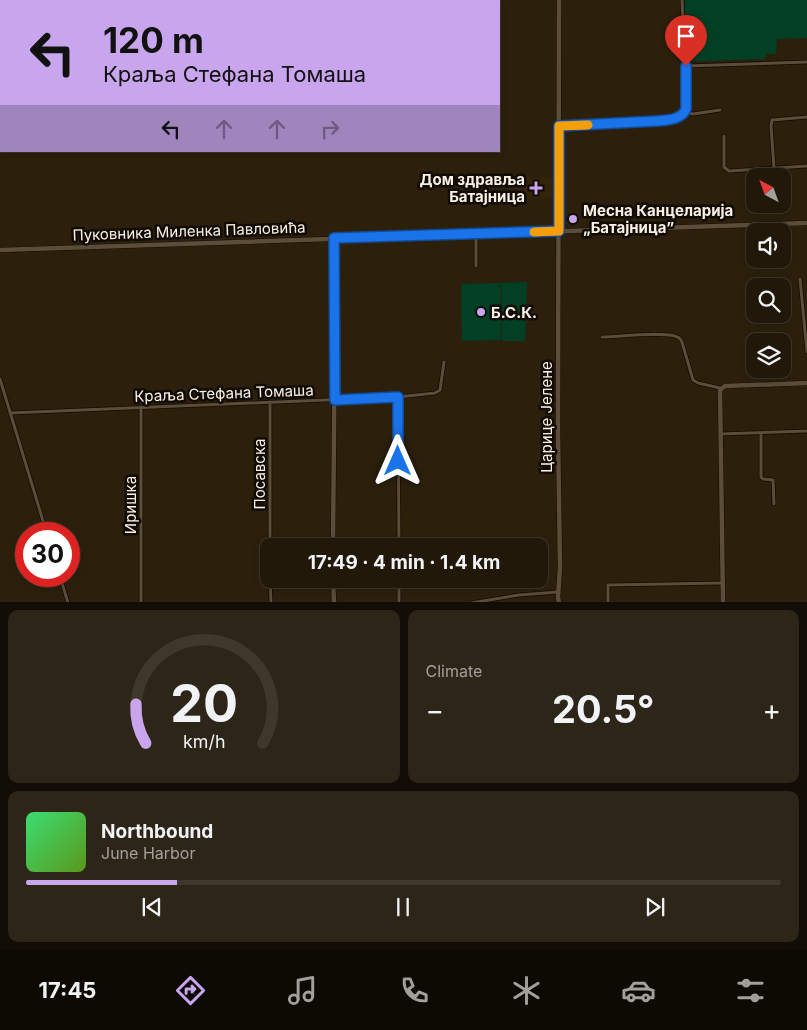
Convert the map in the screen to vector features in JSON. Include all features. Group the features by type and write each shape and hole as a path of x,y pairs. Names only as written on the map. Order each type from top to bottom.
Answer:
{"main road":[{"name":"Царице Јелене","path":"559,0 558,430 560,567 558,592 560,602"},
{"name":"Пуковника Миленка Павловића","path":"0,250 807,223"},
{"path":"333,538 334,238"},
{"path":"723,602 720,388 725,386 807,383"},
{"path":"333,588 334,602"}],"street":[{"path":"682,0 686,66 684,112"},
{"path":"686,66 807,62"},
{"path":"559,126 671,120 684,112 693,114 720,110"},
{"path":"807,116 776,118 771,121 774,168 807,166"},
{"path":"724,136 724,167 729,171 746,170"},
{"path":"476,234 476,266"},
{"path":"800,279 807,352"},
{"path":"602,337 676,336 682,342 693,380 720,388"},
{"name":"Краља Стефана Томаша","path":"10,413 398,397 438,392 441,387 444,362"},
{"path":"0,379 43,522"},
{"path":"398,397 399,538"},
{"name":"Посавска","path":"270,402 270,538"},
{"name":"Иришка","path":"141,407 141,602"},
{"path":"720,434 807,431"},
{"path":"761,432 762,477 763,479 772,479 773,481 774,504"},
{"path":"608,602 608,585 723,583"},
{"path":"63,587 68,602"},
{"path":"270,588 271,602"},
{"path":"399,588 399,602"},
{"path":"471,602 558,592"}],"shaded area":[{"name":"Дом здравља Батајница","path":"518,178 553,178 553,198 518,199"}],"green space":[{"path":"684,0 807,0 807,38 777,39 776,54 766,54 765,59 687,60"},
{"path":"527,282 525,341 502,341 501,283"},
{"name":"Б.С.К.","path":"500,283 501,340 462,341 461,284"}],"slow traffic":[{"path":"534,232 559,231 559,126 588,125"}],"place":[{"name":"Дом здравља Батајница","path":"536,188"},
{"name":"Месна Канцеларија „Батајница”","path":"573,219"},
{"name":"Б.С.К.","path":"481,312"}],"route":[{"path":"398,461 398,397 335,400 334,238 559,231 559,126 671,120 678,117 686,109 686,66"}]}
